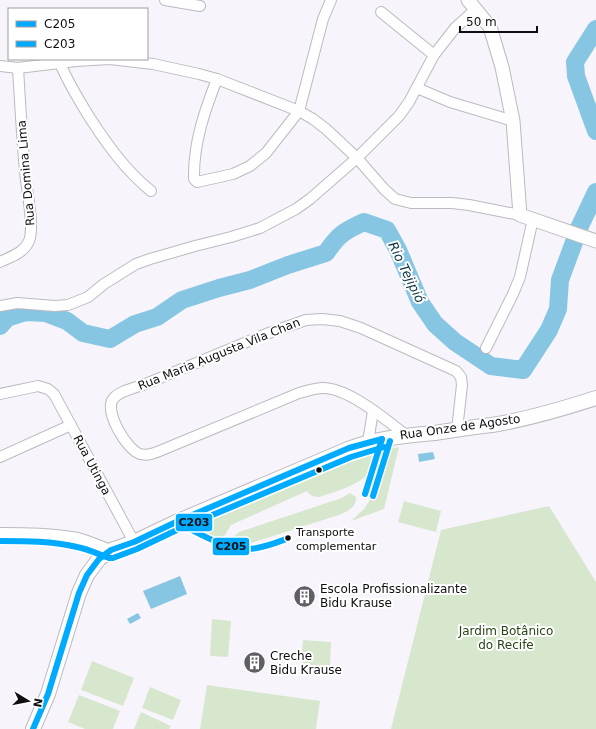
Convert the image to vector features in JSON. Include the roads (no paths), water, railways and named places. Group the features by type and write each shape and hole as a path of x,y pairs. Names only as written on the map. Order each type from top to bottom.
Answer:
{"main road":[{"name":"Rua Onze de Agosto","path":"33,729 48,694 79,593 93,566 99,559 111,550 134,542 176,522 348,449 368,442 406,435 457,430 495,424 529,417 596,398"}],"street":[{"path":"165,0 200,6"},
{"path":"217,79 201,124 196,146 194,164 195,182 201,182 233,174 250,166 266,153 299,111 324,19 331,0"},
{"path":"0,306 17,303 55,306 68,305 88,297 104,284 136,264 260,228 296,209 310,199 357,158 399,116 417,88 434,55 472,5 490,27 502,67 514,121 520,215"},
{"path":"381,12 434,55"},
{"path":"0,66 18,68 76,60"},
{"path":"117,60 174,68 217,79 299,111 326,129 357,158 389,194 401,201 424,204 452,203 470,205 520,215 596,241"},
{"path":"60,63 66,78 105,140 132,174 151,191"},
{"name":"Rua Domina Lima","path":"0,262 18,253 24,248 29,241 30,234 30,216 25,174 18,68"},
{"path":"417,88 450,102 514,121"},
{"path":"486,348 520,277 533,219"},
{"name":"Rua Maria Augusta Vila Chan","path":"373,410 343,392 324,388 314,388 162,450 141,454 132,448 116,426 112,418 110,408 112,400 118,395 266,334 306,320 322,319 340,321 361,328 456,371 461,377 462,385 457,430"},
{"name":"Rua Utinga","path":"0,394 38,386 48,388 54,394 134,542"},
{"path":"368,442 373,410 406,435"},
{"path":"0,457 71,425"},
{"path":"0,533 22,533 69,537 80,539 111,550"}],"water":[{"path":"433,452 435,459 419,462 418,454"},
{"path":"180,576 187,594 151,609 143,591"},
{"path":"138,613 141,618 130,624 127,619"}],"waterway":[{"name":"Rio Tejipió","path":"596,29 575,62 576,76 596,131"},
{"name":"Rio Tejipió","path":"0,326 7,318 26,312 46,313 67,321 83,333 110,339 135,324 157,317 182,300 250,280 288,265 326,253 342,234 364,222 387,230 398,250 420,302 435,324 455,342 491,366 523,370 549,330 558,309 560,280 580,226 596,192"}],"place":[{"name":"Transporte complementar","path":"288,538"},
{"name":"Escola Profissionalizante Bidu Krause","path":"304,596"},
{"name":"Creche Bidu Krause","path":"254,663"}],"park label":[{"name":"Jardim Botânico do Recife","path":"506,638"}]}
